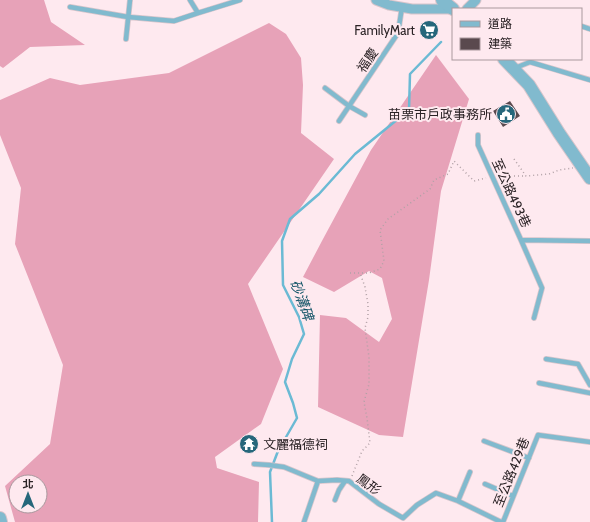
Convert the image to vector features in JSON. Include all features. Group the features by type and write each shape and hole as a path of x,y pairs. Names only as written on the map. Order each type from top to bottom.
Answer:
{"street":[{"path":"376,0 389,6 412,9 452,6"},
{"path":"442,0 452,6"},
{"path":"468,8 476,0"},
{"path":"505,60 529,85 559,133 590,178"},
{"path":"0,518 1,522"}],"lane":[{"path":"126,39 130,0"},
{"path":"190,0 198,13"},
{"path":"70,7 128,17 174,21 240,0"},
{"name":"福慶","path":"339,121 398,33 402,7"},
{"path":"513,69 530,62 590,80"},
{"path":"324,88 349,106 365,115"},
{"name":"至公路493巷","path":"478,134 478,145 521,240 590,241"},
{"path":"521,240 542,288 534,318"},
{"path":"546,360 578,364 590,384"},
{"path":"539,383 590,393"},
{"name":"至公路429巷","path":"502,522 538,435 590,442"},
{"path":"484,441 528,458"},
{"name":"鳳形","path":"254,464 284,467 318,481 347,481 379,504 403,518 417,505 436,493 458,501"},
{"path":"470,472 458,501 502,522"},
{"path":"304,522 318,481"},
{"path":"335,500 339,490 347,481"},
{"path":"485,484 513,496"}],"path":[{"path":"514,159 526,176"},
{"path":"350,273 369,273 380,269 384,261 380,230 388,219 430,189 434,180 448,174 454,161 474,181 492,176 549,174 559,170 582,166"},
{"path":"347,481 362,451 370,443 364,402 369,384 369,357 365,328 368,317 368,304 365,287 360,273"}],"shaded area":[{"path":"0,0 44,0 51,22 85,45 30,47 3,68 0,66"},
{"path":"269,23 286,34 301,58 303,85 301,133 334,159 248,284 283,369 261,424 215,457 217,468 259,482 258,522 15,522 13,514 48,514 48,474 18,474 50,444 63,365 15,244 21,188 0,135 0,100 50,78 80,85 169,73"},
{"path":"436,55 469,99 441,191 429,280 403,437 379,435 318,407 320,315 346,318 379,342 392,319 382,278 369,271 334,292 303,277 371,150"},
{"path":"8,483 8,497 5,486"}],"building":[{"name":"苗栗市戶政事務所","path":"510,101 520,116 503,127 493,111"}],"waterway":[{"name":"砂溝碑","path":"272,522 270,472 278,451 297,418 285,382 292,359 304,334 299,317 283,285 282,241 290,219 319,194 355,154 409,110 410,74 441,42"}],"place":[{"name":"FamilyMart","path":"429,30"},
{"name":"苗栗市戶政事務所","path":"506,114"},
{"name":"文麗福德祠","path":"249,444"}]}
